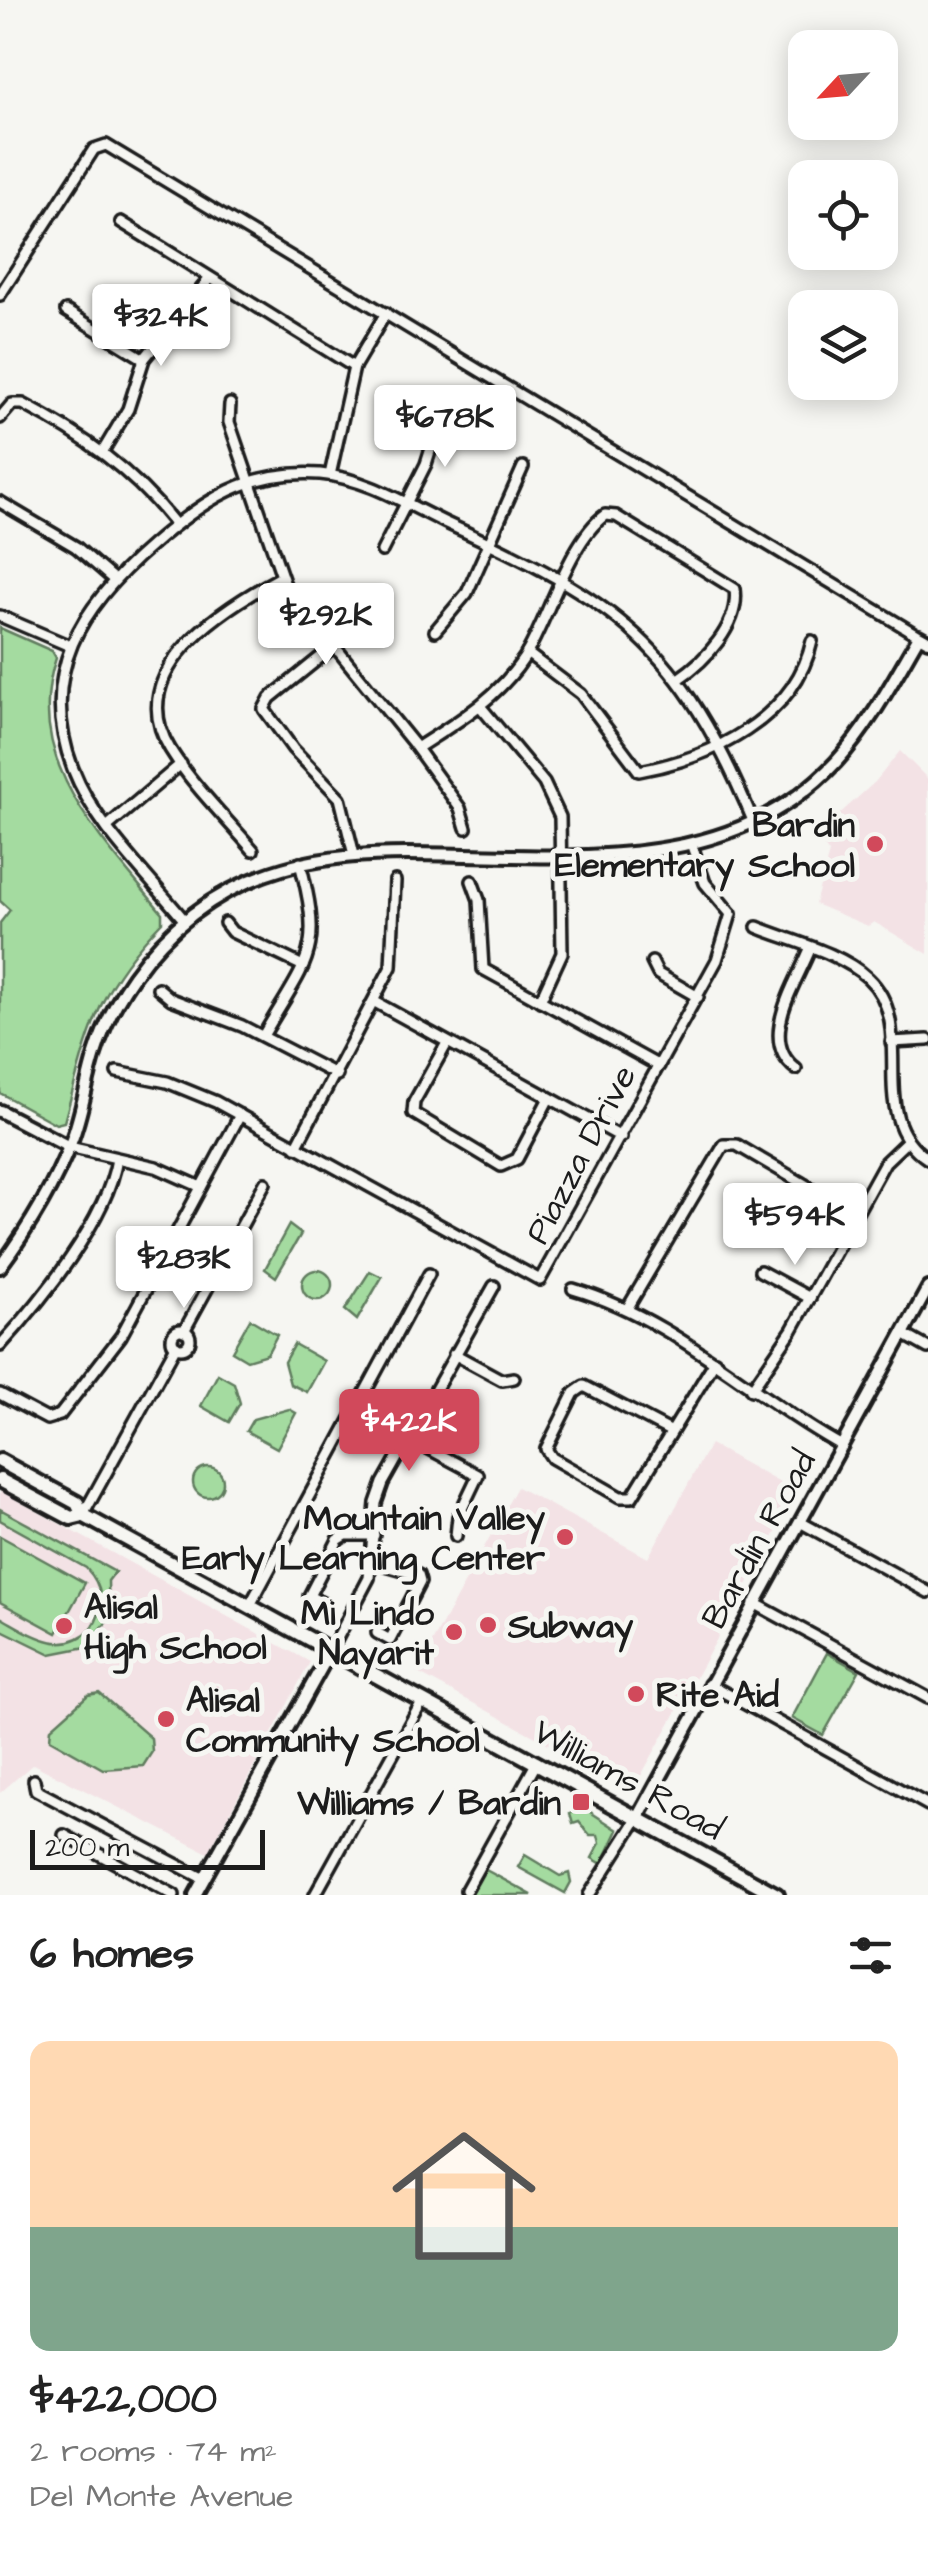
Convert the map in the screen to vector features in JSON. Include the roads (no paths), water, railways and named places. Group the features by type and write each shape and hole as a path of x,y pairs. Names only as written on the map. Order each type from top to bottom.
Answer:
{"main road":[{"name":"Williams Road","path":"0,1461 78,1503 83,1515 778,1895"},
{"name":"Williams Road","path":"0,1480 71,1518 83,1515"}],"street":[{"path":"0,296 94,149 106,144 924,638 844,752 803,792 754,824 692,846 644,853 354,855 300,863 234,888 185,920 144,963 114,1009 96,1050 69,1147 0,1267"},
{"path":"120,222 354,367"},
{"path":"104,450 133,397 144,359 210,278"},
{"path":"66,312 144,359"},
{"path":"330,476 354,367 386,313"},
{"path":"0,418 8,406 23,404 104,450 132,474 175,524"},
{"path":"230,404 229,422 281,577 417,748 462,813 466,828"},
{"path":"382,551 407,505 440,420"},
{"path":"436,631 462,600 491,544 523,466"},
{"path":"185,920 108,826 78,781 64,734 61,692 70,646 92,603 112,578 175,524 212,497 248,481 281,474 330,476 364,484 562,578 626,623 678,679 719,748 754,824"},
{"path":"0,502 76,547 112,578"},
{"path":"417,748 480,706 527,653 562,578 597,521 611,514 732,585 736,598 719,640 704,659 678,679"},
{"path":"254,850 182,764 160,722 160,691 169,665 221,616 281,577"},
{"path":"0,616 70,646"},
{"path":"527,653 581,694 610,729 635,770 670,765 719,748 781,699 808,660 812,640"},
{"path":"334,647 270,698 264,709 293,749 340,798 354,855"},
{"path":"480,706 550,791 560,817 562,953 540,1000"},
{"path":"108,826 182,764"},
{"name":"Piazza Drive","path":"117,1072 142,1074 186,1088 540,1280 718,960 731,914 704,883 692,846"},
{"path":"263,1036 304,966 314,925 300,863"},
{"path":"296,1147 375,1002 394,949 395,881"},
{"path":"472,881 479,900 482,968 659,1066"},
{"path":"226,922 232,932 304,966"},
{"path":"756,927 854,968 877,988 887,1009 895,1110 908,1141 928,1159"},
{"path":"796,1069 783,1058 778,1034 810,949"},
{"path":"652,962 658,974 698,997"},
{"path":"158,988 171,999 263,1036 336,1076"},
{"path":"375,1002 621,1137"},
{"path":"891,1042 928,1040"},
{"path":"447,1042 414,1102 413,1113 501,1166 518,1159 549,1098"},
{"path":"0,1111 69,1147 156,1167 200,1187"},
{"path":"0,1394 47,1419 60,1415 120,1336 240,1115"},
{"path":"751,1390 810,1298 884,1162 908,1141"},
{"path":"627,1309 724,1145 736,1145 855,1214"},
{"path":"0,1346 64,1268 108,1189 116,1159"},
{"path":"83,1515 176,1346 172,1336 184,1330 265,1183"},
{"path":"760,1271 810,1298"},
{"path":"249,1607 429,1274"},
{"path":"196,1895 364,1588 372,1562 378,1492 494,1286"},
{"name":"Bardin Road","path":"638,1818 928,1288"},
{"path":"573,1289 627,1309 715,1361 751,1390 842,1446"},
{"path":"903,1334 928,1348"},
{"path":"454,1354 502,1380 514,1378"},
{"path":"670,1431 584,1386 576,1390 547,1443 552,1458 620,1497 638,1492 670,1431 715,1361"},
{"path":"407,1437 478,1476 458,1517 456,1536"},
{"path":"800,1522 928,1592"},
{"path":"322,1603 309,1596 340,1537 374,1535"},
{"path":"372,1562 402,1567 418,1576 420,1582 390,1640 377,1633"},
{"path":"754,1603 928,1698"},
{"path":"708,1684 928,1804"},
{"path":"315,1895 423,1700"},
{"path":"466,1890 537,1762"},
{"path":"34,1780 36,1790 204,1879"},
{"path":"589,1895 638,1818"},
{"path":"64,1835 174,1895"}],"place":[{"name":"Bardin Elementary School","path":"875,844"},
{"name":"Mountain Valley Early Learning Center","path":"565,1537"},
{"name":"Subway","path":"488,1625"},
{"name":"Alisal High School","path":"64,1626"},
{"name":"Mi Lindo Nayarit","path":"454,1632"},
{"name":"Rite Aid","path":"636,1694"},
{"name":"Alisal Community School","path":"166,1719"},
{"name":"Williams / Bardin","path":"581,1802"}]}
